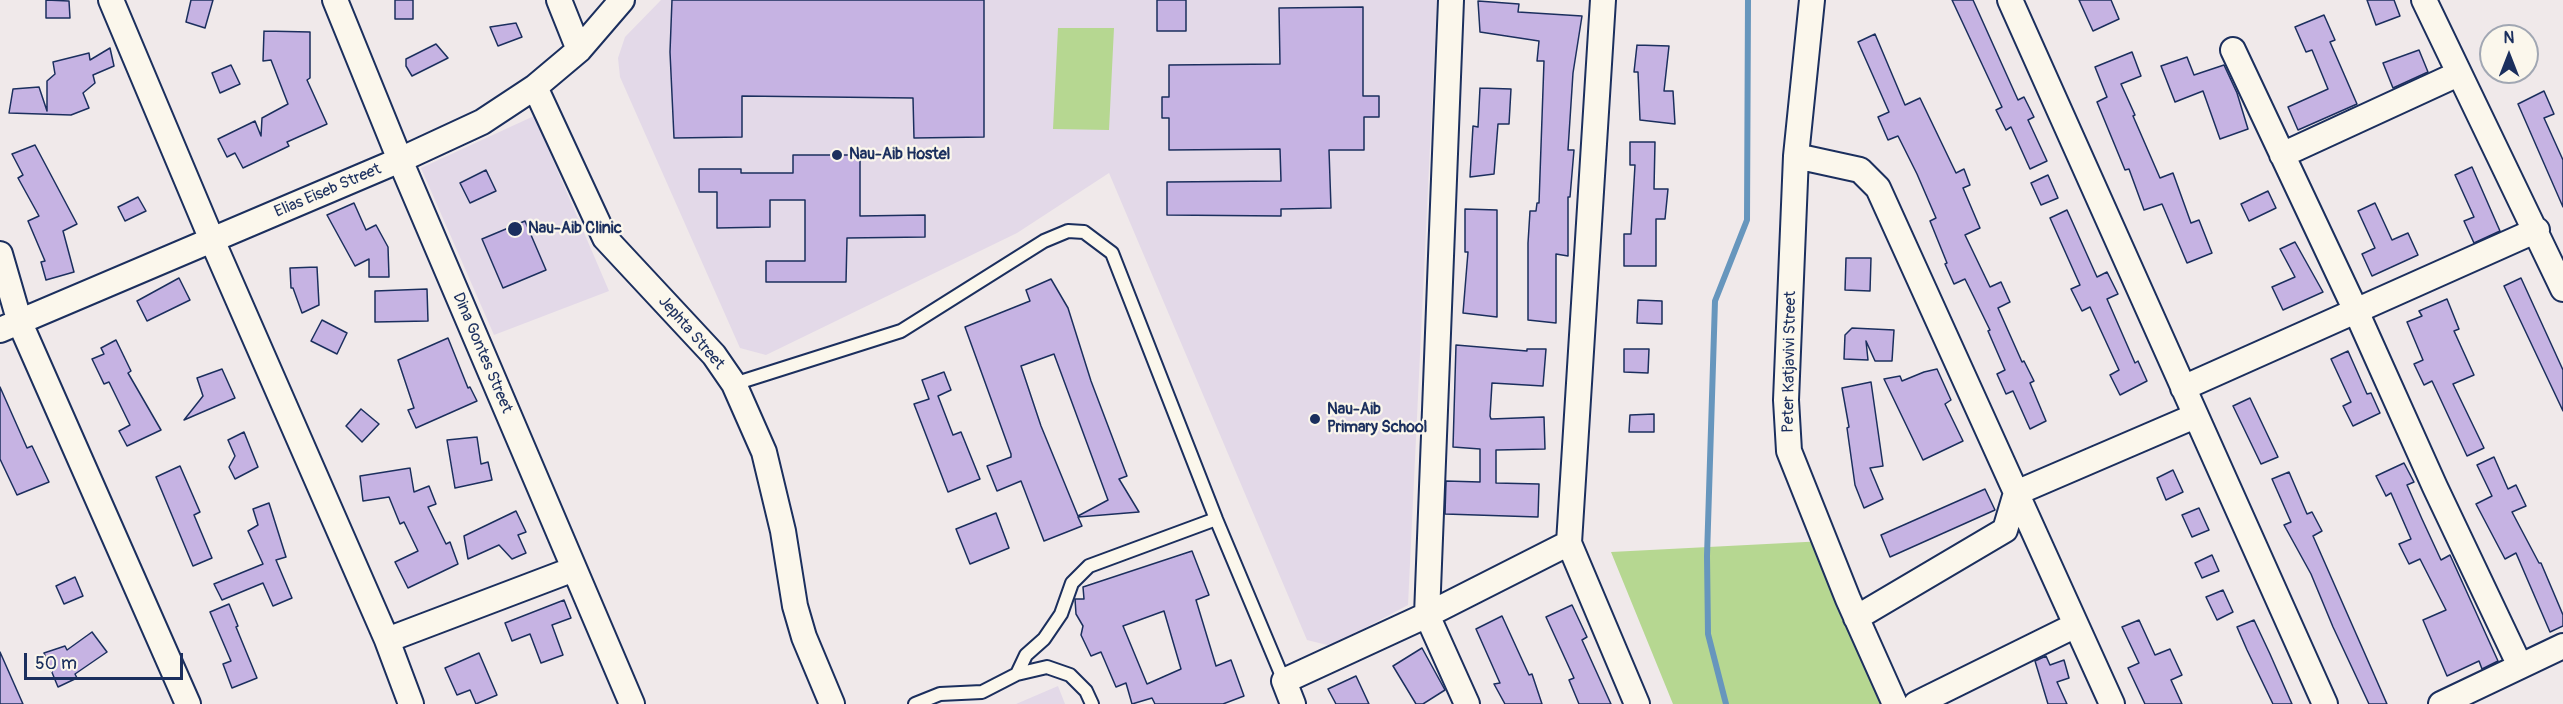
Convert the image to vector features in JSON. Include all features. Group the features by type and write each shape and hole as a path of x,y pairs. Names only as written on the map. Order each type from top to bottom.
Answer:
{"street":[{"path":"111,0 212,240 387,640 411,704"},
{"name":"Dina Gontes Street","path":"335,0 400,160 632,704"},
{"path":"559,0 579,50"},
{"name":"Elias Eiseb Street","path":"10,327 400,160 482,122 535,87 579,50 622,0"},
{"path":"1451,0 1427,615 1467,704"},
{"path":"1603,0 1569,543 1637,704"},
{"name":"Peter Katjavivi Street","path":"1812,0 1796,156 1786,400 1789,451 1856,618 1895,704"},
{"path":"2010,0 2325,704"},
{"path":"2424,0 2458,74 2537,230 2563,289"},
{"path":"2233,50 2520,666"},
{"path":"2282,155 2458,74"},
{"name":"Jephta Street","path":"535,87 605,238 714,355 734,384 764,452 783,531 795,606 804,637 832,704"},
{"path":"1796,156 1860,170 1878,188 2112,704"},
{"path":"2183,388 2537,230"},
{"path":"0,254 10,327 188,704"},
{"path":"2016,493 2195,416"},
{"path":"1856,618 2006,530 2016,493"},
{"path":"1293,704 1284,681 1427,615 1569,543"},
{"path":"387,640 574,569"},
{"path":"1916,704 2076,625"},
{"path":"2441,704 2563,646"}],"lane":[{"path":"734,384 901,331 1044,241 1068,231 1084,232 1112,254 1216,519 1284,681"},
{"path":"1017,674 1026,655 1044,639 1061,614 1072,583 1089,566 1216,519"},
{"path":"915,704 940,694 982,692 1017,674 1047,667 1070,675 1086,691 1092,704"}],"shaded area":[{"name":"Nau-Aib Primary School","path":"661,0 1437,0 1408,605 1331,646 1307,640 1109,173 1017,233 766,355 740,348 620,77 618,58 625,37"},
{"name":"Nau-Aib Clinic","path":"534,116 609,291 494,335 421,168"},
{"path":"1058,686 1065,704 1016,704"}],"green space":[{"path":"1058,28 1114,28 1109,130 1053,129"},
{"path":"1825,541 1895,704 1673,704 1611,552"}],"building":[{"path":"46,0 69,1 70,18 46,18"},
{"path":"191,0 213,0 205,28 186,22"},
{"path":"395,0 413,0 413,19 395,19"},
{"path":"672,0 984,0 984,137 914,138 913,98 742,96 742,137 674,138 670,52"},
{"path":"1157,0 1186,0 1186,31 1157,31"},
{"path":"1952,0 1973,0 2018,100 2024,97 2034,117 2028,120 2047,161 2030,169 2011,127 2006,130 1996,110 2002,107"},
{"path":"2079,0 2111,0 2119,19 2093,31"},
{"path":"2367,0 2394,0 2400,16 2376,25"},
{"path":"1478,1 1519,4 1518,12 1582,16 1573,73 1568,150 1574,150 1570,197 1568,197 1568,256 1556,254 1556,323 1528,320 1528,243 1530,211 1536,211 1537,203 1539,203 1544,61 1537,61 1539,41 1480,32"},
{"path":"1363,7 1363,96 1379,96 1379,117 1364,117 1364,150 1329,150 1331,208 1281,209 1281,216 1167,215 1167,182 1281,181 1280,149 1169,150 1169,118 1162,118 1162,97 1169,97 1169,65 1280,64 1279,8"},
{"path":"2324,15 2335,40 2330,42 2357,104 2298,130 2288,107 2328,89 2312,50 2306,52 2295,27"},
{"path":"516,23 522,37 498,46 490,27"},
{"path":"264,31 310,32 310,78 307,80 327,124 287,142 289,146 243,168 235,153 227,157 218,139 255,121 261,136 262,118 288,104 271,60 263,61"},
{"path":"1875,34 1905,105 1920,98 1956,173 1964,169 1970,185 1963,188 1980,228 1965,235 1990,287 2001,282 2010,302 1998,308 2022,362 2024,361 2034,381 2030,383 2046,421 2030,429 2013,391 2006,394 1997,374 2005,370 1988,331 1990,330 1965,279 1954,284 1945,264 1947,263 1930,221 1936,218 1917,174 1898,136 1888,140 1878,117 1889,112 1858,42"},
{"path":"436,44 448,58 412,76 406,66 406,59"},
{"path":"1637,45 1669,46 1664,91 1673,91 1675,124 1640,120 1638,72 1634,72"},
{"path":"110,48 114,66 93,75 95,83 83,93 89,108 71,115 9,113 13,89 39,87 47,111 47,81 55,74 53,62 89,53 90,60"},
{"path":"2419,50 2428,72 2393,88 2383,63"},
{"path":"2132,52 2141,76 2121,84 2135,115 2133,116 2160,178 2173,173 2191,223 2199,220 2212,253 2187,263 2162,204 2144,210 2129,169 2125,170 2097,102 2107,97 2095,67"},
{"path":"2187,57 2194,75 2224,65 2237,93 2248,129 2220,139 2203,91 2175,102 2161,66"},
{"path":"231,65 240,84 220,93 212,73"},
{"path":"1480,88 1511,89 1509,124 1498,124 1494,174 1470,177 1473,126 1478,127"},
{"path":"2544,91 2554,114 2544,118 2563,160 2563,207 2518,104"},
{"path":"1630,142 1655,142 1654,189 1668,189 1665,219 1656,219 1656,266 1624,266 1624,234 1631,234 1635,165 1630,165"},
{"path":"35,145 77,224 63,231 74,272 46,280 41,262 45,261 28,221 39,216 18,178 23,175 12,154"},
{"path":"793,155 860,155 860,216 925,215 925,237 847,238 846,282 766,282 766,261 805,261 805,200 770,200 770,227 717,228 717,192 699,192 699,169 741,169 741,173 793,173"},
{"path":"2472,167 2500,231 2474,243 2464,221 2474,217 2455,175"},
{"path":"486,170 496,191 470,203 460,183"},
{"path":"2048,175 2058,198 2041,205 2031,183"},
{"path":"2268,191 2276,208 2249,221 2241,204"},
{"path":"138,197 146,211 125,221 118,207"},
{"path":"354,203 366,230 376,225 388,247 389,277 369,277 369,259 355,266 327,215"},
{"path":"2375,203 2392,240 2408,233 2418,255 2372,276 2362,254 2375,248 2358,211"},
{"path":"1465,209 1497,210 1497,317 1463,313 1468,252 1465,252"},
{"path":"2067,210 2097,277 2107,272 2118,294 2107,299 2135,363 2138,361 2147,381 2120,395 2110,375 2119,370 2090,307 2082,311 2071,289 2080,285 2050,218"},
{"path":"525,221 546,270 503,288 482,239"},
{"path":"2295,242 2323,292 2283,310 2272,287 2295,277 2280,249"},
{"path":"1846,258 1871,258 1870,291 1845,290"},
{"path":"317,267 319,305 302,313 293,288 291,288 290,268"},
{"path":"179,278 190,300 147,321 137,301"},
{"path":"2521,278 2563,370 2563,411 2504,286"},
{"path":"1051,279 1068,308 1091,381 1127,476 1119,479 1139,512 1078,517 1082,526 1044,541 1021,481 997,491 987,466 1011,457 1011,454 965,327 1030,301 1026,290","holes":["1054,354 1108,500 1078,516 1041,426 1021,366"]},
{"path":"427,289 428,321 375,322 375,291"},
{"path":"2447,299 2459,329 2454,331 2474,375 2453,384 2484,448 2467,456 2432,381 2424,385 2414,364 2423,360 2407,322 2422,316 2419,311"},
{"path":"1638,300 1662,301 1662,324 1637,323"},
{"path":"322,320 347,333 337,354 311,341"},
{"path":"1852,328 1894,330 1892,361 1875,361 1866,341 1868,360 1844,359 1845,335"},
{"path":"448,338 468,388 470,387 477,401 416,428 408,410 414,408 398,360"},
{"path":"116,340 131,371 128,373 161,430 127,446 119,431 130,425 109,382 104,384 92,359 104,354 101,348"},
{"path":"1456,345 1527,351 1527,349 1546,349 1543,386 1492,383 1490,416 1491,419 1544,417 1545,449 1496,450 1496,483 1539,484 1538,517 1445,514 1446,481 1480,482 1480,449 1453,447"},
{"path":"1624,349 1649,349 1648,373 1624,372"},
{"path":"2348,351 2367,394 2371,393 2380,413 2353,426 2343,406 2351,402 2331,359"},
{"path":"222,369 235,398 184,420 203,396 197,378"},
{"path":"1937,369 1951,400 1945,404 1963,441 1923,460 1884,379 1900,376 1902,381"},
{"path":"944,372 951,390 938,396 953,435 961,432 980,479 948,492 914,404 929,399 922,380"},
{"path":"1871,382 1883,466 1870,468 1883,499 1864,508 1855,485 1842,388"},
{"path":"0,387 27,448 32,446 49,482 17,495 0,459"},
{"path":"2250,398 2278,457 2261,464 2233,406"},
{"path":"361,409 379,424 362,442 346,426"},
{"path":"1654,414 1654,432 1629,432 1630,415"},
{"path":"244,432 258,467 235,479 229,467 235,456 228,440"},
{"path":"477,437 481,464 488,462 492,480 455,488 447,440"},
{"path":"2494,457 2508,489 2516,485 2526,506 2512,512 2541,563 2563,615 2563,626 2550,632 2516,553 2505,559 2476,504 2492,496 2477,465"},
{"path":"2404,463 2414,482 2407,485 2441,560 2450,555 2498,661 2482,669 2479,661 2447,676 2423,620 2446,610 2420,559 2409,564 2399,544 2411,539 2391,493 2386,496 2376,476"},
{"path":"180,466 200,512 194,515 212,558 193,566 156,477"},
{"path":"410,468 414,492 429,486 436,504 428,507 446,544 450,542 458,564 408,588 395,562 418,551 404,522 400,524 389,497 363,501 360,476"},
{"path":"2173,470 2183,492 2166,500 2157,478"},
{"path":"2289,472 2307,514 2312,512 2322,531 2313,536 2387,704 2369,704 2311,574 2284,525 2291,522 2272,479"},
{"path":"1985,489 1995,510 1890,557 1881,535"},
{"path":"269,503 286,557 276,560 292,598 273,606 263,583 222,600 214,584 263,564 248,531 258,525 253,509"},
{"path":"2199,508 2209,530 2192,537 2182,515"},
{"path":"516,511 526,532 518,535 526,553 512,559 499,545 468,559 464,536"},
{"path":"996,513 1009,548 970,564 956,529"},
{"path":"1192,551 1209,595 1196,600 1216,666 1231,660 1244,696 1223,704 1155,704 1152,698 1132,704 1126,683 1116,687 1101,652 1091,656 1081,635 1083,626 1076,614 1075,599 1084,599 1083,587","holes":["1164,611 1181,669 1147,684 1123,626"]},
{"path":"2212,555 2219,571 2202,578 2195,563"},
{"path":"75,577 83,596 64,604 56,586"},
{"path":"2223,590 2233,612 2217,620 2206,597"},
{"path":"564,600 571,618 552,625 563,655 541,663 530,634 512,641 505,623"},
{"path":"229,604 257,678 232,688 223,664 231,661 210,612"},
{"path":"1572,605 1587,637 1582,640 1611,704 1579,704 1569,680 1574,678 1546,617"},
{"path":"1502,616 1529,675 1532,674 1542,704 1505,704 1494,684 1500,683 1476,629"},
{"path":"2139,620 2155,655 2170,649 2182,675 2171,680 2182,704 2145,704 2128,668 2139,663 2122,627"},
{"path":"2254,620 2292,704 2273,704 2247,650 2237,627"},
{"path":"92,632 107,652 75,674 77,678 58,687 44,653 65,646 67,650"},
{"path":"1422,648 1445,690 1423,704 1416,704 1393,666"},
{"path":"0,652 23,704 0,704"},
{"path":"479,653 497,695 476,704 470,690 457,695 445,668"},
{"path":"2046,656 2050,665 2064,660 2069,678 2057,682 2067,704 2048,704 2035,661"},
{"path":"1356,676 1369,704 1336,704 1328,689"}],"waterway":[{"path":"1726,704 1708,634 1707,556 1715,301 1747,220 1748,0"}],"place":[{"name":"Nau-Aib Hostel","path":"837,155"},
{"name":"Nau-Aib Clinic","path":"515,229"},
{"name":"Nau-Aib Primary School","path":"1315,419"}]}
